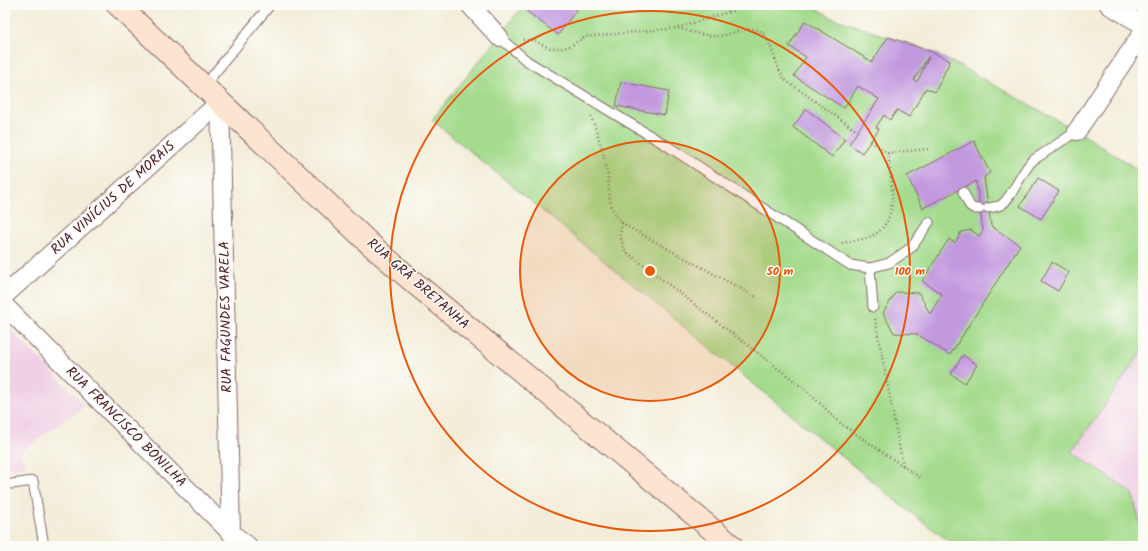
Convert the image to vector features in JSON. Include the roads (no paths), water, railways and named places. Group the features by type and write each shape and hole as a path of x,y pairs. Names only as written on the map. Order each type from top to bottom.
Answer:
{"street":[{"name":"RUA GRÃ BRETANHA","path":"118,5 411,280 732,546"},
{"path":"470,5 503,41"},
{"path":"1109,5 1142,26"},
{"path":"1127,5 1142,26"},
{"path":"1077,131 1142,26"},
{"name":"RUA VINÍCIUS DE MORAIS","path":"5,295 220,102"},
{"name":"RUA FAGUNDES VARELA","path":"220,102 240,542"},
{"name":"RUA FRANCISCO BONILHA","path":"5,306 240,542"}],"lane":[{"path":"204,86 270,5"},
{"path":"503,41 527,60 584,97 669,147 850,265 870,268 889,263 912,247 929,222"},
{"path":"963,192 970,206 975,210 997,206 1004,202 1026,167 1032,161 1077,131"},
{"path":"870,268 873,307"},
{"path":"12,484 33,481 44,546"}]}
